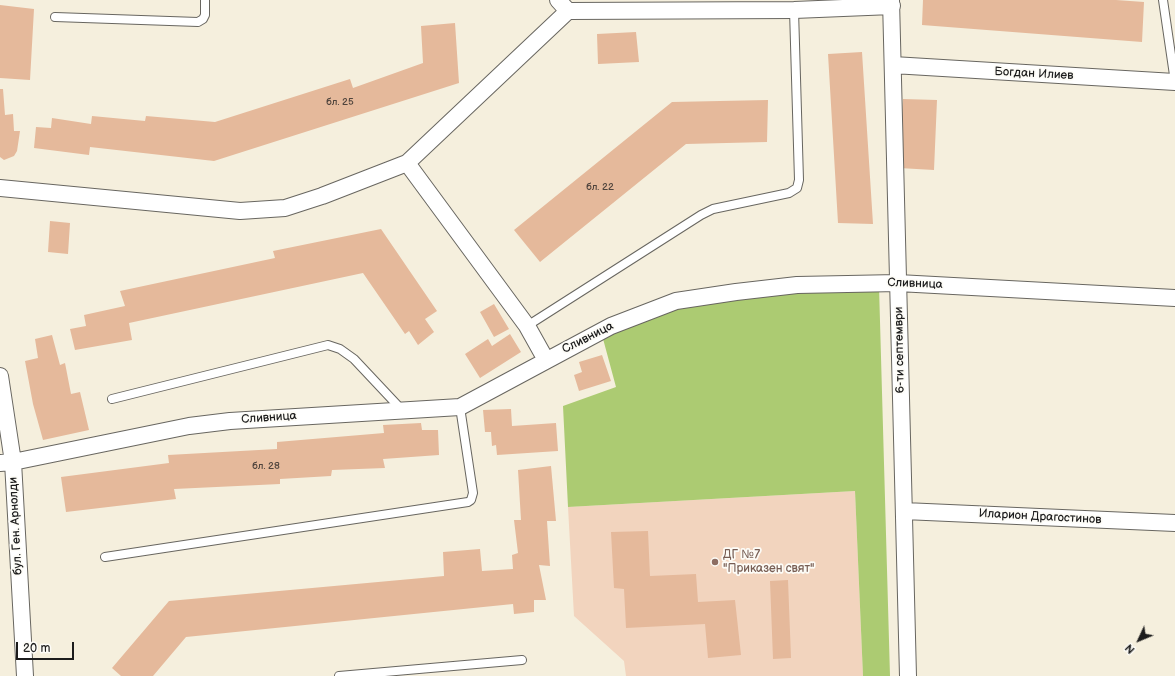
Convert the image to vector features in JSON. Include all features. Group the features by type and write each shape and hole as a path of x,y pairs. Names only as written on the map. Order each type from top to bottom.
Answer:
{"street":[{"path":"0,188 240,211 285,208 322,196 407,163 563,5 794,10 892,3"},
{"name":"6-ти септември","path":"892,3 908,676"},
{"name":"Богдан Илиев","path":"893,66 1175,82"},
{"path":"407,163 527,326 546,360"},
{"name":"Сливница","path":"6,462 189,426 230,421 401,409 460,407 611,326 676,300 797,285 898,283 1175,298"},
{"name":"бул. Ген. Арнолди","path":"0,376 25,676"},
{"name":"Иларион Драгостинов","path":"904,511 1175,523"}],"lane":[{"path":"55,16 198,22 205,16 205,0"},
{"path":"1163,0 1175,82"},
{"path":"527,326 700,215 713,209 788,193 797,188 799,180 794,10"},
{"path":"112,399 328,345 340,349 354,359 401,409"},
{"path":"105,557 468,502 471,500 473,493 460,407"},
{"path":"339,676 522,660"}],"shaded area":[{"name":"ДГ №7 \"Приказен свят\"","path":"855,491 863,676 626,676 624,661 574,616 568,507"}],"green space":[{"path":"879,286 890,676 863,676 855,491 568,507 563,406 616,387 602,335 671,303"}],"building":[{"path":"923,0 1116,0 1144,2 1142,42 922,25"},
{"path":"0,5 34,9 30,80 0,78"},
{"path":"455,23 459,83 214,161 90,147 89,155 34,148 36,127 51,128 52,118 91,124 92,116 145,121 146,116 215,122 350,79 353,88 423,63 421,26"},
{"path":"636,32 639,62 598,64 597,34"},
{"path":"862,52 873,224 838,223 828,54"},
{"path":"0,89 3,89 5,115 13,114 14,131 20,131 17,151 14,156 4,160 0,157"},
{"path":"903,99 937,100 934,170 899,168"},
{"path":"768,100 767,142 686,144 540,262 514,230 672,102"},
{"path":"50,221 70,223 68,254 48,252"},
{"path":"381,229 437,311 425,319 434,332 418,345 409,331 405,334 363,273 129,323 132,340 75,350 70,329 86,326 84,315 125,306 120,291 275,258 273,251"},
{"path":"494,304 509,329 494,337 480,312"},
{"path":"510,334 521,352 480,378 465,354 488,339 492,346"},
{"path":"52,335 60,365 65,363 71,394 80,392 89,430 43,440 33,404 25,361 38,358 35,339"},
{"path":"602,355 611,381 579,391 574,375 582,372 579,362"},
{"path":"511,409 512,426 556,423 558,451 497,455 496,445 492,446 491,432 485,432 483,410"},
{"path":"421,423 422,430 438,430 439,455 383,459 385,468 332,470 331,476 280,479 280,484 174,489 176,499 66,512 61,477 169,463 168,455 277,449 277,442 384,433 383,425"},
{"path":"551,466 556,521 547,521 550,566 539,565 546,600 534,600 534,612 514,614 513,604 186,637 153,676 121,676 112,668 169,601 444,576 443,552 480,549 482,571 513,569 512,555 518,553 514,520 521,520 518,470"},
{"path":"648,531 650,576 696,574 698,602 735,600 741,655 708,658 705,624 626,628 624,589 614,588 611,532"},
{"path":"788,580 791,658 773,659 770,581"}],"place":[{"name":"ДГ №7 \"Приказен свят\"","path":"715,562"}]}
